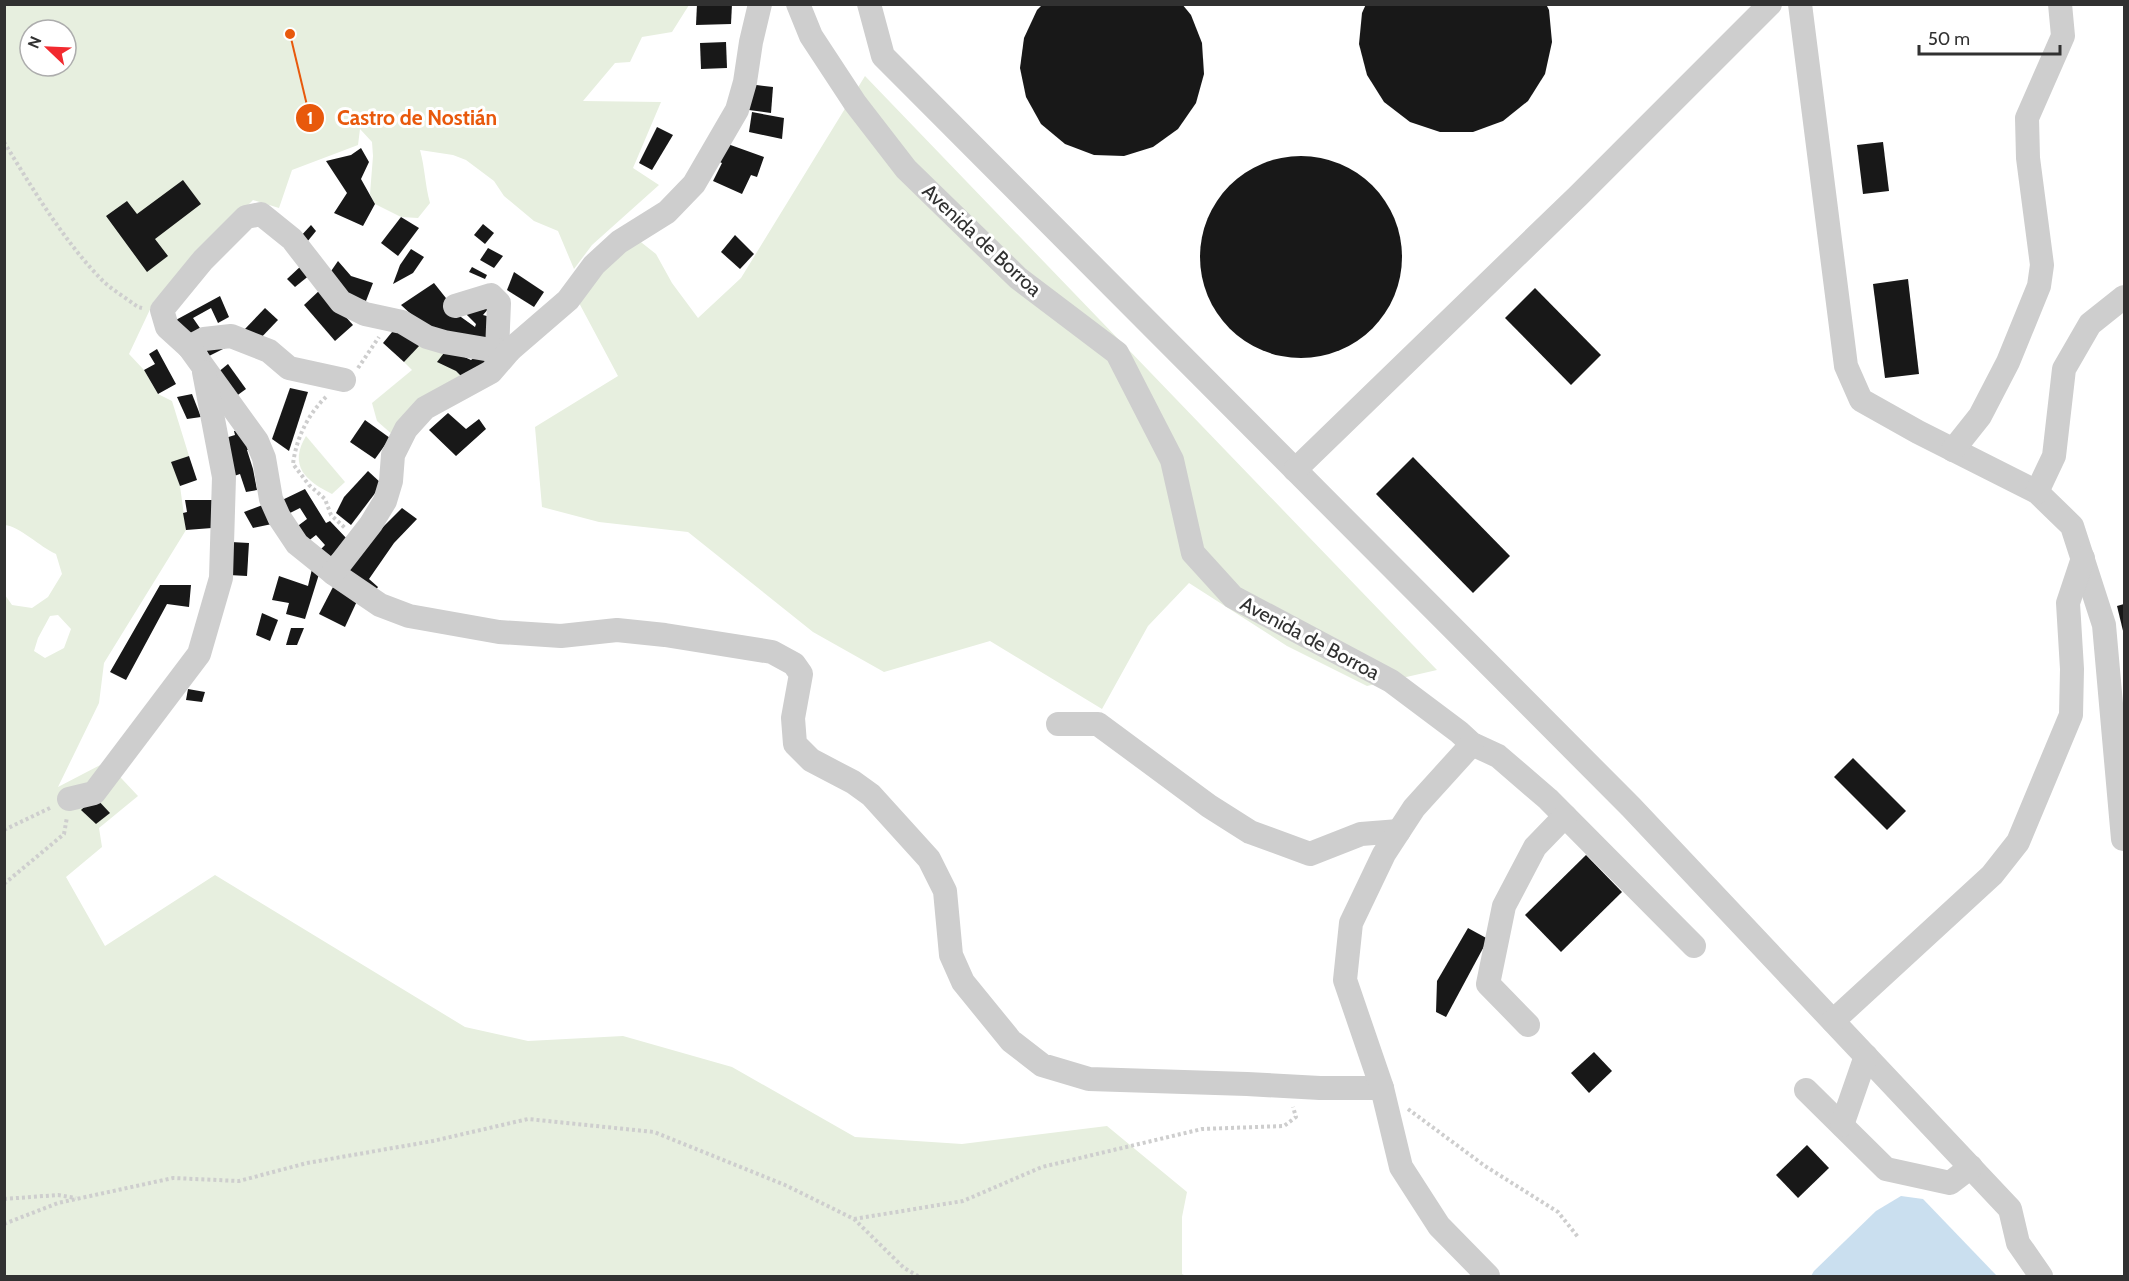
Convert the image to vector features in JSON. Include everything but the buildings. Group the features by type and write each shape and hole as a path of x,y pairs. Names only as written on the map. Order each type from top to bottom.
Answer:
{"street":[{"path":"333,573 385,501 391,481 393,455 406,429 424,408 491,372 503,351 568,300 594,265 619,242 667,212 694,184 737,110 745,82 760,4"},
{"name":"Avenida de Borroa","path":"798,4 811,36 855,103 906,169 1018,278 1117,353 1173,460 1193,553 1233,597 1391,681 1472,744 1498,756 1566,816 1694,946"},
{"path":"869,4 883,56 1631,807 2010,1209 2018,1244 2041,1276"},
{"path":"1295,470 1578,196 1770,4"},
{"path":"1778,4 1803,28"},
{"path":"1800,4 1846,366 1861,400 2037,492 2072,526 2104,625 2123,839"},
{"path":"1953,450 1980,416 2008,362 2039,286 2042,264 2028,158 2027,118 2063,36 2060,4"},
{"path":"503,351 426,337 402,322 364,314 340,302 292,239 261,214 246,217 203,260 162,310 167,327 196,355 257,441 264,458 271,499 279,517 297,544 372,601 409,616 499,632 561,636 617,630 665,635 772,652 794,664 801,674 793,718 795,744 811,760 853,782 871,795 929,859 945,891 951,955 963,982 1011,1041 1042,1065 1089,1079 1320,1088 1382,1088"},
{"path":"455,306 491,295 499,303 503,351"},
{"path":"2037,492 2054,456 2064,369 2090,324 2124,297"},
{"path":"69,799 94,793 199,654 221,578 224,477 196,355 204,339 231,336 269,351 289,368 344,380"},
{"path":"1833,1021 1992,875 2018,842 2071,715 2072,669 2068,603 2083,558"},
{"path":"1058,724 1098,724 1209,806 1250,832 1310,855 1361,834 1400,831"},
{"path":"1472,744 1414,808 1384,854 1351,922 1345,980 1382,1088 1401,1167 1439,1226 1488,1276"},
{"path":"1528,1025 1488,984 1504,906 1535,847 1566,816"},
{"path":"1842,1125 1866,1056"},
{"path":"1806,1090 1886,1169 1950,1183 1971,1167"}],"path":[{"path":"4,142 60,228 102,280 138,307 162,310"},
{"path":"359,540 331,515 325,499 309,485 293,464 295,450 313,410 361,366 390,320"},
{"path":"4,830 69,799"},
{"path":"4,884 64,834 69,799"},
{"path":"1382,1088 1457,1146 1557,1212 1578,1237"},
{"path":"854,1219 963,1201 1042,1167 1202,1129 1284,1126 1296,1117 1292,1105"},
{"path":"4,1224 58,1203 173,1178 239,1181 307,1163 433,1141 528,1119 654,1132 785,1185 854,1219 904,1268 918,1276"},
{"path":"4,1199 58,1195 80,1198"}],"green space":[{"path":"5,5 689,5 672,32 642,37 630,62 615,63 583,101 661,102 633,168 659,185 592,245 574,269 558,231 534,221 504,196 494,181 466,160 453,155 420,150 430,203 418,218 401,217 375,204 370,194 372,142 360,129 358,145 292,170 279,208 253,200 154,301 129,354 144,370 158,394 172,401 189,456 172,463 180,486 186,530 104,663 99,703 58,787 106,762 138,796 99,828 102,847 66,877 105,946 215,875 465,1027 528,1041 623,1036 732,1067 855,1137 962,1144 1107,1126 1187,1192 1182,1217 1182,1274 1186,1276 5,1276 4,584 5,595 12,605 32,608 48,597 62,574 56,554 11,526 5,525","holes":["58,615 71,629 64,648 45,658 34,651 50,616"]},
{"path":"865,76 1437,670 1367,686 1287,646 1189,583 1148,626 1102,709 990,641 884,672 813,632 688,532 599,522 542,507 535,427 618,376 578,301 612,259 637,239 656,254 672,283 698,318 741,278"},
{"path":"424,340 447,349 456,371 464,379 394,436 377,421 372,403 412,370 404,362"},
{"path":"306,436 345,482 332,494 314,484 302,471 299,456"}],"water":[{"path":"1901,1196 1923,1199 1997,1276 1811,1276 1876,1211"}],"place":[{"name":"Castro de Nostián","path":"290,34"}]}
